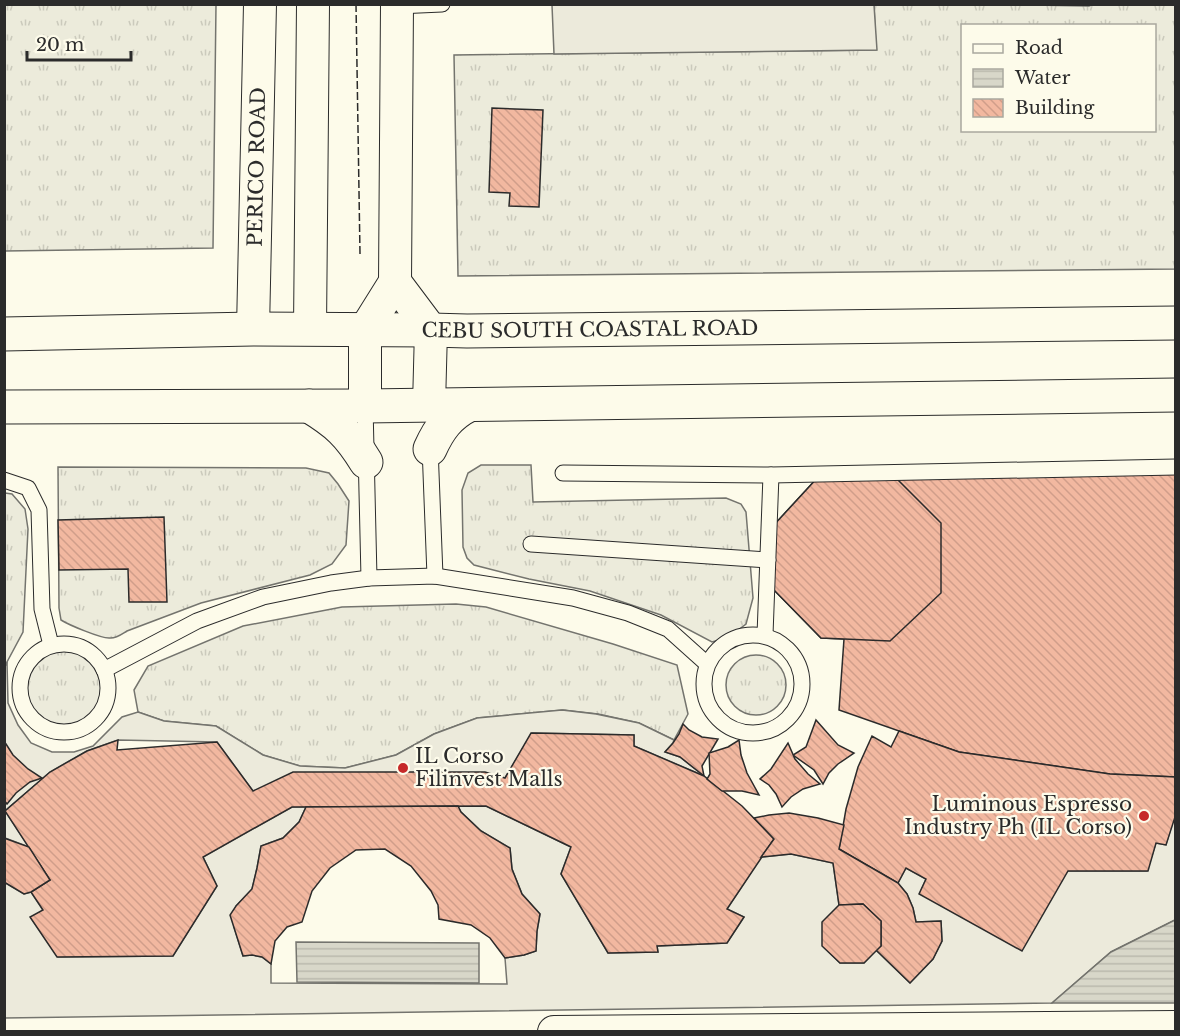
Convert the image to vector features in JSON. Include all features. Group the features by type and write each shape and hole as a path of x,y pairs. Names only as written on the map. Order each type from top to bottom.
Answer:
{"highway":[{"name":"CEBU SOUTH COASTAL ROAD","path":"4,334 253,329 467,331 1176,323"},
{"path":"4,407 469,405 1176,395"},
{"path":"430,449 446,421 469,405"},
{"path":"309,406 346,433 366,462"}],"street":[{"name":"PERICO ROAD","path":"253,329 260,4"},
{"path":"310,329 313,4"},
{"path":"365,406 365,330 395,282 397,5"},
{"path":"395,282 431,330 429,405"},
{"path":"554,1032 1176,1027"}],"lane":[{"path":"397,5 442,4"},
{"path":"429,405 435,576"},
{"path":"365,406 369,578"},
{"path":"563,473 771,475 1176,467"},
{"path":"765,635 771,475"},
{"path":"4,480 28,488 39,510 42,609 51,645"},
{"path":"531,544 768,560"},
{"path":"104,670 196,621 263,597 369,578 435,576 573,597 628,613 668,629 707,664"},
{"path":"765,635 777,640 796,660 801,672 800,698 795,711 775,728 749,733 736,730 724,724 714,715 707,703 703,677 714,652 724,642 737,636 765,635"},
{"path":"63,643 88,650 98,659 108,682 104,706 97,717 88,725 76,730 63,732 40,725 30,717 20,694 23,669 39,650 51,645 63,643"}],"green space":[{"path":"4,5 216,5 213,248 5,251"},
{"path":"874,5 1175,5 1175,269 458,276 454,55 876,50"},
{"path":"481,465 531,465 533,502 726,498 741,504 746,512 753,598 746,624 729,637 712,642 661,615 590,591 474,565 467,558 463,547 462,490 468,473"},
{"path":"58,467 306,468 329,473 349,501 346,545 332,564 310,575 201,603 114,638 99,636 61,620"},
{"path":"5,493 12,494 25,509 28,529 23,632 5,669"},
{"path":"456,604 486,607 677,665 688,714 674,740 639,723 598,714 563,710 477,718 434,734 396,755 345,768 300,766 263,755 216,726 164,721 138,712 134,690 148,666 243,626 342,607"},
{"path":"64,644 81,647 95,657 105,671 108,688 105,705 95,719 81,729 64,732 47,729 33,719 23,705 20,688 23,671 33,657 47,647"},
{"path":"750,655 762,655 773,660 781,668 786,685 784,697 773,710 762,715 750,715 739,710 731,702 726,691 726,679 731,668 739,660"}],"shaded area":[{"path":"552,5 874,5 877,50 554,54"},
{"path":"7,662 8,703 18,725 31,743 52,752 74,752 93,746 122,717 138,712 164,721 216,726 263,755 300,766 345,768 396,755 434,734 477,718 562,710 639,723 674,740 665,752 680,757 704,776 634,746 634,735 532,733 505,778 253,791 217,742 118,740 87,751 50,772 5,811 29,847 5,838 4,669"},
{"path":"458,806 486,806 571,847 561,874 608,953 658,952 657,946 727,943 744,917 727,909 761,857 791,854 833,863 839,905 823,946 840,963 864,963 876,950 910,983 933,959 942,941 941,921 916,922 907,894 898,883 906,868 926,879 920,893 1068,871 1147,871 1156,843 1166,845 1175,814 1175,920 1111,952 1052,1003 5,1018 4,882 24,894 31,892 43,910 31,918 58,957 173,956 217,886 203,857 292,807 306,807 299,822 283,838 261,846 252,889 236,906 234,927 243,956 262,957 271,964 271,983 507,984 505,958 536,951 540,914 522,894 512,869 510,848 481,831 461,812"}],"water":[{"path":"1175,920 1175,1003 1052,1003 1111,952"},
{"path":"296,942 479,943 479,983 297,982"}],"building":[{"path":"492,108 543,110 539,207 509,206 510,193 489,192"},
{"path":"1176,470 1176,777 1110,774 959,752 839,710 844,639 821,638 774,590 773,526 820,475"},
{"path":"891,473 941,523 941,593 890,641 821,638 774,590 773,526 820,475"},
{"path":"164,517 167,602 129,602 128,569 59,570 58,520"},
{"path":"816,720 838,745 854,753 829,773 823,784 814,770 793,755 806,747"},
{"path":"683,724 702,737 718,739 702,766 704,776 680,757 665,752 679,734"},
{"path":"899,731 959,752 1110,774 1176,777 1176,814 1166,845 1156,843 1148,871 1068,871 1022,951 919,894 926,879 906,868 898,883 839,849 846,809 858,767 872,736 891,747"},
{"path":"531,733 634,735 634,746 704,776 742,806 774,839 727,909 744,917 727,943 657,946 658,952 608,953 561,874 571,847 486,806 292,807 203,857 217,886 173,956 57,957 30,917 43,910 31,892 50,880 5,811 50,772 87,751 118,740 117,750 217,742 253,791 293,772 485,772 505,778"},
{"path":"739,740 747,773 759,795 742,791 722,791 707,779 710,774 709,753 728,747"},
{"path":"788,743 795,759 820,784 803,789 782,807 769,785 760,779 771,769"},
{"path":"6,744 13,755 42,778 30,782 7,804 4,800 4,747"},
{"path":"458,806 461,812 481,831 510,848 512,869 522,894 540,914 536,951 505,958 490,938 471,925 439,919 438,905 431,891 411,866 385,849 356,850 330,868 312,891 302,922 287,927 275,941 271,964 262,957 243,956 230,915 252,889 261,846 283,838 299,822 306,807"},
{"path":"789,813 844,825 839,849 898,883 907,894 916,922 941,921 942,941 933,959 910,983 876,950 881,946 881,921 863,904 839,905 833,863 791,854 761,857 774,839 754,818"},
{"path":"4,838 29,847 50,880 24,894 4,882"},
{"path":"863,904 881,921 881,946 864,963 840,963 822,946 822,922 839,905"}],"fence":[{"path":"356,4 360,254"}],"place":[{"name":"IL Corso Filinvest Malls","path":"403,768"},
{"name":"Luminous Espresso Industry Ph (IL Corso)","path":"1144,816"}]}
